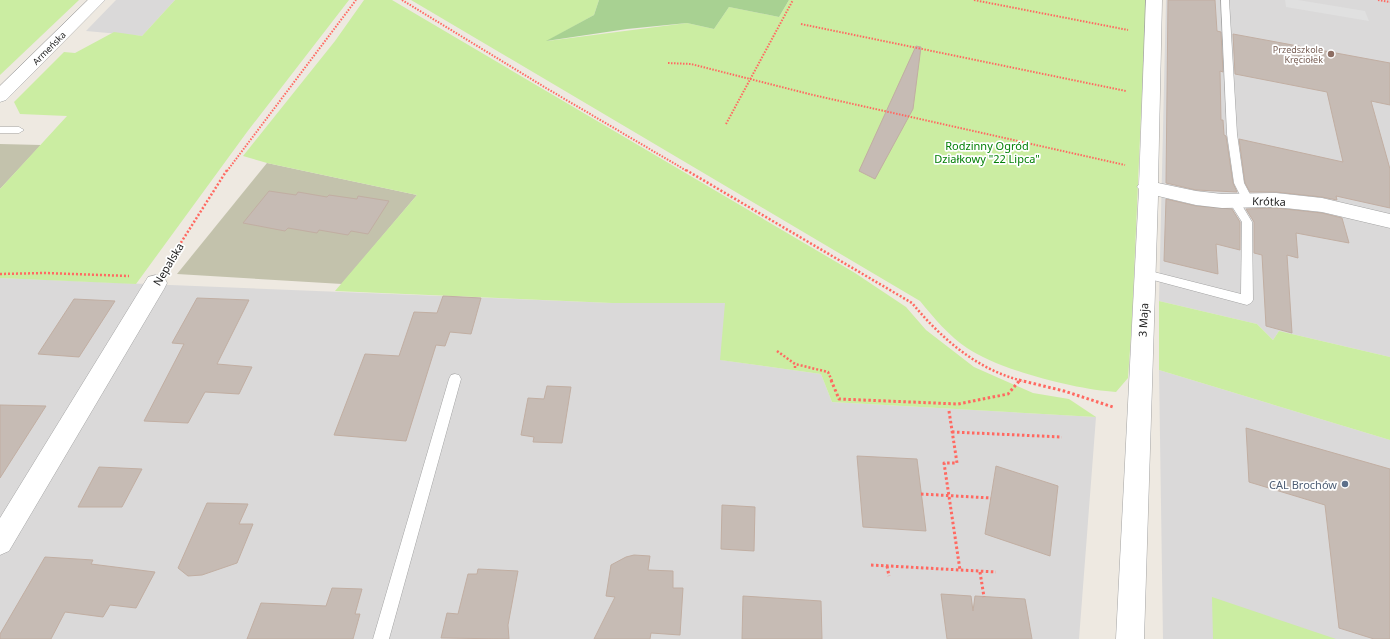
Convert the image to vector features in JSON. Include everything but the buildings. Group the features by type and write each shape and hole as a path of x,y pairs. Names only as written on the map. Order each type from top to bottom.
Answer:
{"street":[{"name":"Armeńska","path":"0,96 97,0"},
{"name":"3 Maja","path":"1130,639 1138,415 1146,274 1147,179 1154,0"},
{"name":"Krótka","path":"1147,179 1196,198 1276,200 1322,205 1390,221"},
{"name":"Nepalska","path":"0,542 158,280"}],"lane":[{"path":"1146,274 1246,300 1247,222 1240,200 1232,134 1225,0"},
{"path":"0,130 19,130"},
{"path":"381,639 455,379"}],"path":[{"name":"Nepalska","path":"158,280 222,177 356,0"},
{"path":"402,0 546,88 912,303 933,328 966,355 1007,377 1064,391 1138,415"},
{"path":"726,124 793,0"},
{"path":"974,0 1153,35"},
{"path":"1378,0 1390,2"},
{"path":"801,24 1150,96"},
{"path":"668,63 674,62 691,64 749,80 1147,179"},
{"path":"0,274 45,273 158,280"},
{"path":"777,351 787,362 795,366 828,372 840,399 958,404 1008,394 1020,380"},
{"path":"949,411 957,463 944,462 960,570"},
{"path":"952,432 1062,437"},
{"path":"922,494 991,498"},
{"path":"871,565 996,572"},
{"path":"887,566 889,576"},
{"path":"980,572 984,597"}],"shaded area":[{"path":"116,0 175,0 142,36 86,31"},
{"path":"1166,0 1390,0 1390,357 1279,331 1273,340 1257,324 1159,301"},
{"path":"1285,0 1298,0 1365,11 1369,21 1286,7"},
{"path":"0,144 41,145 0,189"},
{"path":"267,163 417,195 342,284 177,274"},
{"path":"0,278 612,303 726,303 721,360 821,374 832,402 1096,417 1079,639 0,639"},
{"path":"1159,370 1390,440 1390,639 1163,639"}],"green space":[{"path":"0,0 79,0 0,75"},
{"path":"175,0 349,0 247,132 136,284 0,278 0,189 67,116 20,114 14,102 64,52 75,53 114,32 142,36"},
{"path":"364,0 392,0 855,273 906,307 926,330 974,367 1033,393 1069,399 1096,417 832,402 821,374 720,360 725,303 612,303 335,291 417,195 267,163 243,156 335,41"},
{"name":"Rodzinny Ogród Działkowy \"22 Lipca\"","path":"411,0 599,0 594,15 547,41 687,23 714,29 729,7 779,17 789,0 1146,0 1132,321 1128,378 1116,392 1100,390 1039,378 998,364 981,356 954,338 920,301"},
{"path":"599,0 789,0 779,17 729,7 714,29 687,23 627,29 546,41 594,15"},
{"path":"1159,301 1257,324 1273,340 1279,331 1390,357 1390,440 1159,370"},
{"path":"1212,597 1336,639 1213,639"}],"place":[{"name":"Przedszkole Kręciołek","path":"1331,54"},
{"name":"CAL Brochów","path":"1345,484"}]}
